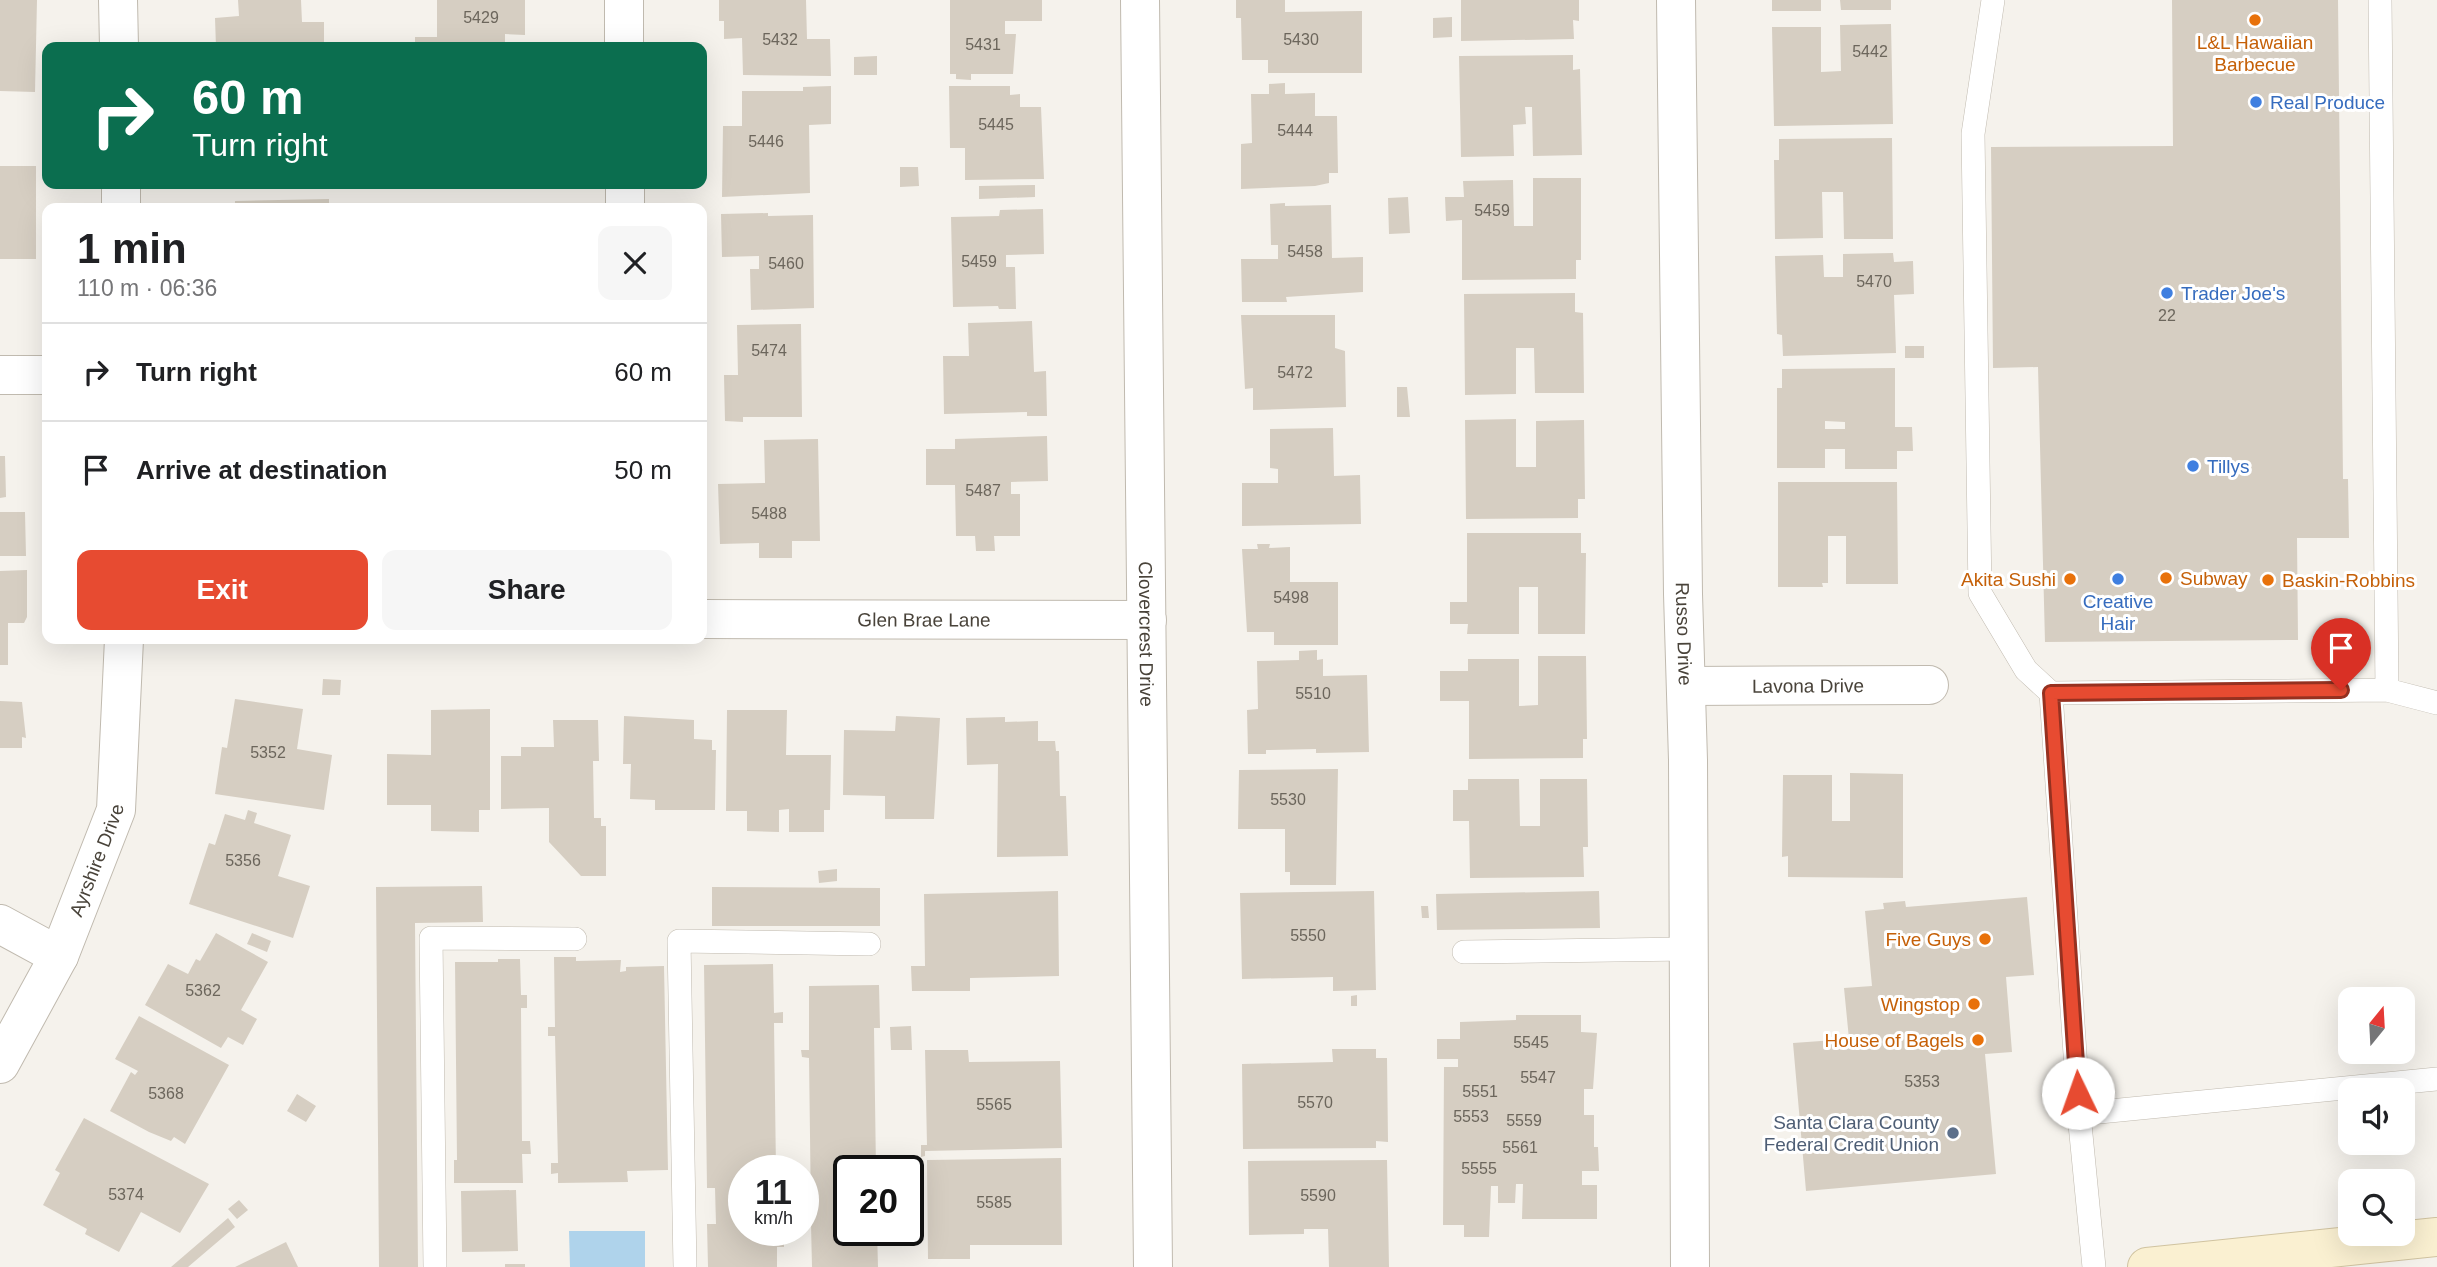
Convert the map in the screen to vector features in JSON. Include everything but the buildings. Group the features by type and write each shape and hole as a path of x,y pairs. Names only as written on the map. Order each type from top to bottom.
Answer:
{"main road":[{"path":"2147,1267 2437,1237"}],"street":[{"path":"118,0 118,42"},
{"path":"624,0 624,42"},
{"name":"Clovercrest Drive","path":"1140,0 1153,1267"},
{"name":"Russo Drive","path":"1676,0 1686,686 1690,1267"},
{"path":"0,375 42,375"},
{"name":"Glen Brae Lane","path":"707,619 1147,620"},
{"name":"Ayrshire Drive","path":"0,1064 59,956 116,810 124,644"},
{"name":"Lavona Drive","path":"1686,686 1929,685"},
{"path":"0,924 59,956"}],"lane":[{"path":"1993,0 1973,134 1980,593 2026,670 2051,693 2387,690 2437,703"},
{"path":"2380,0 2387,690"},
{"path":"2051,693 2080,1114 2094,1267"},
{"path":"435,1267 431,939 575,939"},
{"path":"685,1267 679,941 869,944"},
{"path":"1464,952 1688,949"},
{"path":"2080,1114 2437,1079"}],"water":[{"path":"569,1231 645,1231 645,1267 570,1267"}],"place":[{"name":"L&L Hawaiian Barbecue","path":"2255,20"},
{"name":"Real Produce","path":"2256,102"},
{"name":"Trader Joe's","path":"2167,293"},
{"name":"Tillys","path":"2193,466"},
{"name":"Subway","path":"2166,578"},
{"name":"Akita Sushi","path":"2070,579"},
{"name":"Creative Hair","path":"2118,579"},
{"name":"Baskin-Robbins","path":"2268,580"},
{"name":"Five Guys","path":"1985,939"},
{"name":"Wingstop","path":"1974,1004"},
{"name":"House of Bagels","path":"1978,1040"},
{"name":"Santa Clara County Federal Credit Union","path":"1953,1133"}],"route":[{"path":"2078,1093 2051,693 2341,690"}]}
